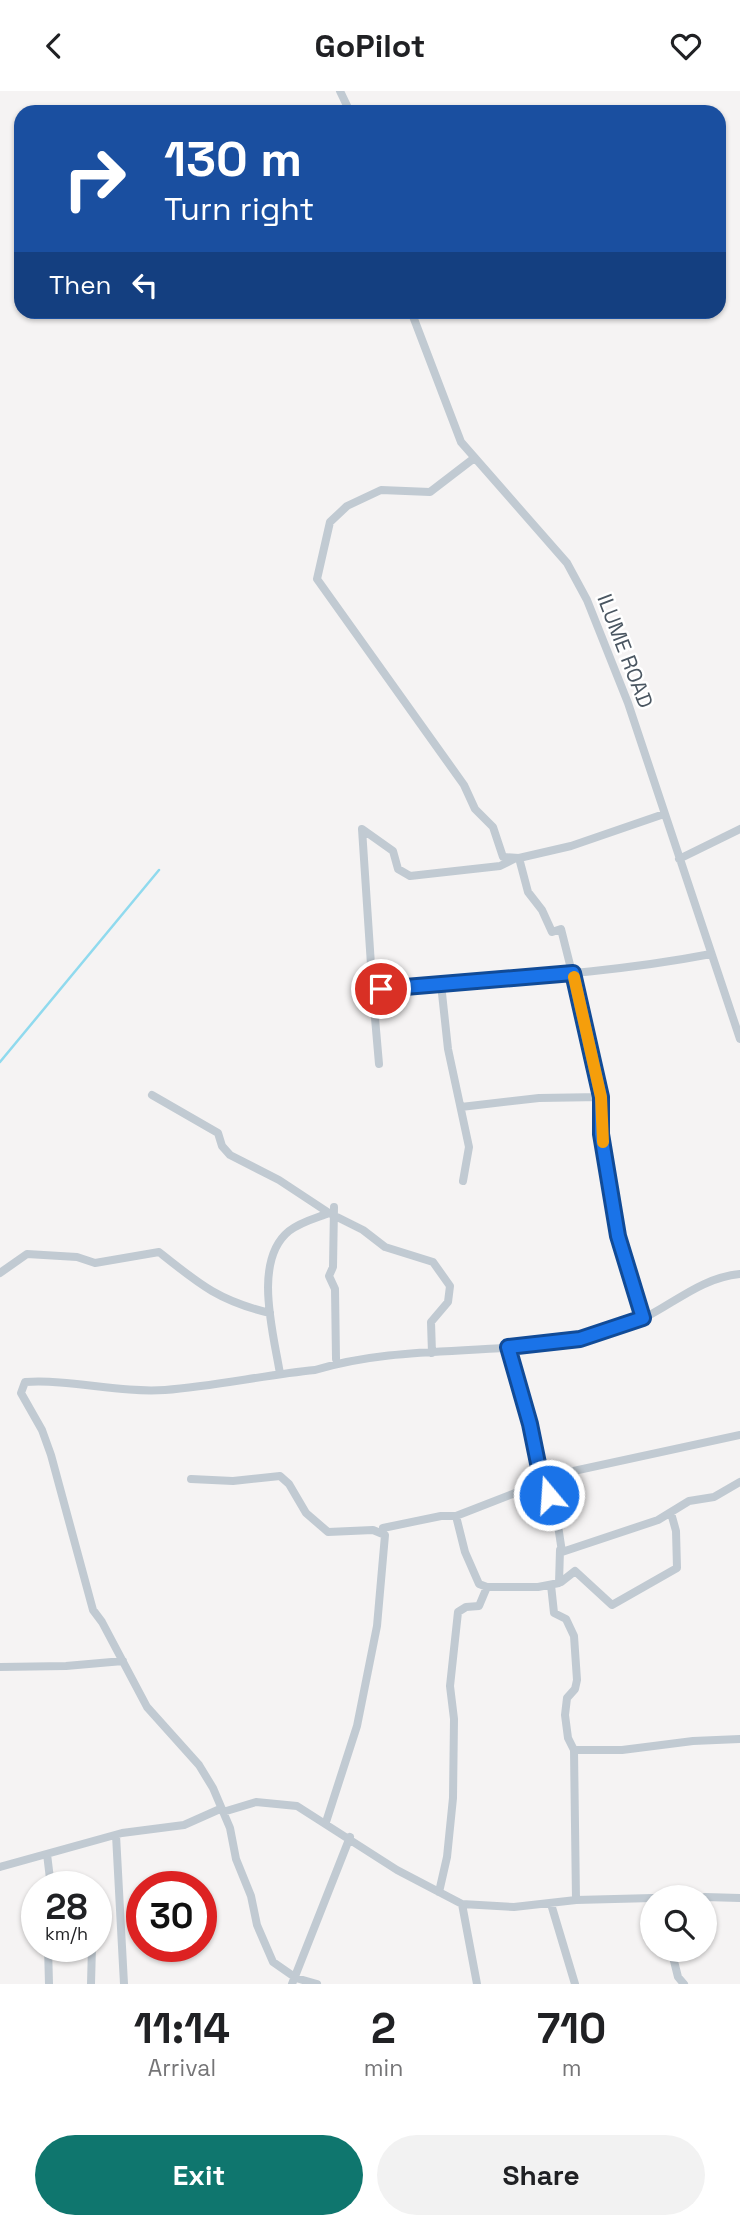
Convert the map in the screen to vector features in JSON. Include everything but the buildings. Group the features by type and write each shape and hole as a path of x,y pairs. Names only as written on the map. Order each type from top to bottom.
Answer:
{"street":[{"name":"ILUME ROAD","path":"414,319 431,370 461,442 473,459 534,522 578,581 628,703 740,1039"},
{"path":"473,459 430,492 381,490 347,506 330,522 317,579 464,785 475,809 493,827 503,857 517,859"},
{"path":"379,1063 362,829 385,843 393,851 398,869 410,876 500,866 517,859 571,846 664,814"},
{"path":"679,859 740,829"},
{"path":"517,859 528,892 542,910 552,932 561,929 601,1097 601,1134 618,1236 643,1318"},
{"path":"373,995 381,989 573,973 711,954"},
{"path":"441,984 448,1049 469,1147 463,1181"},
{"path":"152,1095 219,1133 222,1146 230,1155 279,1179 333,1211 385,1247 433,1262 450,1286 449,1296 431,1322 432,1353"},
{"path":"461,1107 539,1098 601,1097"},
{"path":"280,1374 270,1313 268,1275 285,1234 333,1211"},
{"path":"333,1211 333,1268 329,1276 335,1289 336,1359"},
{"path":"0,1273 27,1254 77,1257 94,1262 159,1252 209,1291 235,1305 270,1313"},
{"path":"317,1984 294,1981 273,1962 213,1788 199,1765 147,1707 93,1610 51,1455 42,1430 22,1394 22,1385 25,1382 54,1380 113,1390 164,1389 315,1370 333,1363 392,1353 432,1353 580,1339 643,1318 697,1286 740,1274"},
{"path":"508,1347 530,1424 542,1483 556,1512 561,1582"},
{"path":"383,1528 441,1516 456,1517 583,1469 740,1435"},
{"path":"191,1479 233,1482 280,1476 285,1478 306,1513 328,1532 380,1531 385,1535 376,1626 357,1725 326,1822"},
{"path":"560,1550 565,1552 610,1538 671,1513 689,1501 714,1497 740,1482"},
{"path":"456,1517 470,1565 479,1584 487,1587 551,1585 561,1582 575,1571 612,1605 677,1568 676,1531 671,1513"},
{"path":"551,1585 554,1613 566,1619 574,1636 577,1680 565,1707 568,1738 574,1750 576,1901"},
{"path":"439,1892 447,1857 453,1798 454,1719 450,1686 456,1617 460,1609 479,1606 487,1587"},
{"path":"0,1667 66,1666 123,1661"},
{"path":"574,1750 622,1750 693,1741 740,1739"},
{"path":"0,1867 116,1835 176,1827 221,1810 271,1802 297,1806 350,1837 397,1870 462,1904 514,1907 640,1899"},
{"path":"116,1835 124,1984"},
{"path":"294,1981 350,1837"},
{"path":"47,1854 49,1871"},
{"path":"717,1898 740,1898"},
{"path":"551,1903 575,1984"},
{"path":"462,1904 477,1984"},
{"path":"49,1962 50,1984"},
{"path":"91,1984 92,1962"},
{"path":"674,1962 678,1977 684,1984"}],"waterway":[{"path":"0,1062 159,870"}],"slow traffic":[{"path":"574,977 601,1097 603,1142"}],"route":[{"path":"381,989 573,973 601,1097 601,1134 618,1236 643,1318 580,1339 508,1347 530,1424 542,1483 549,1495"}]}
